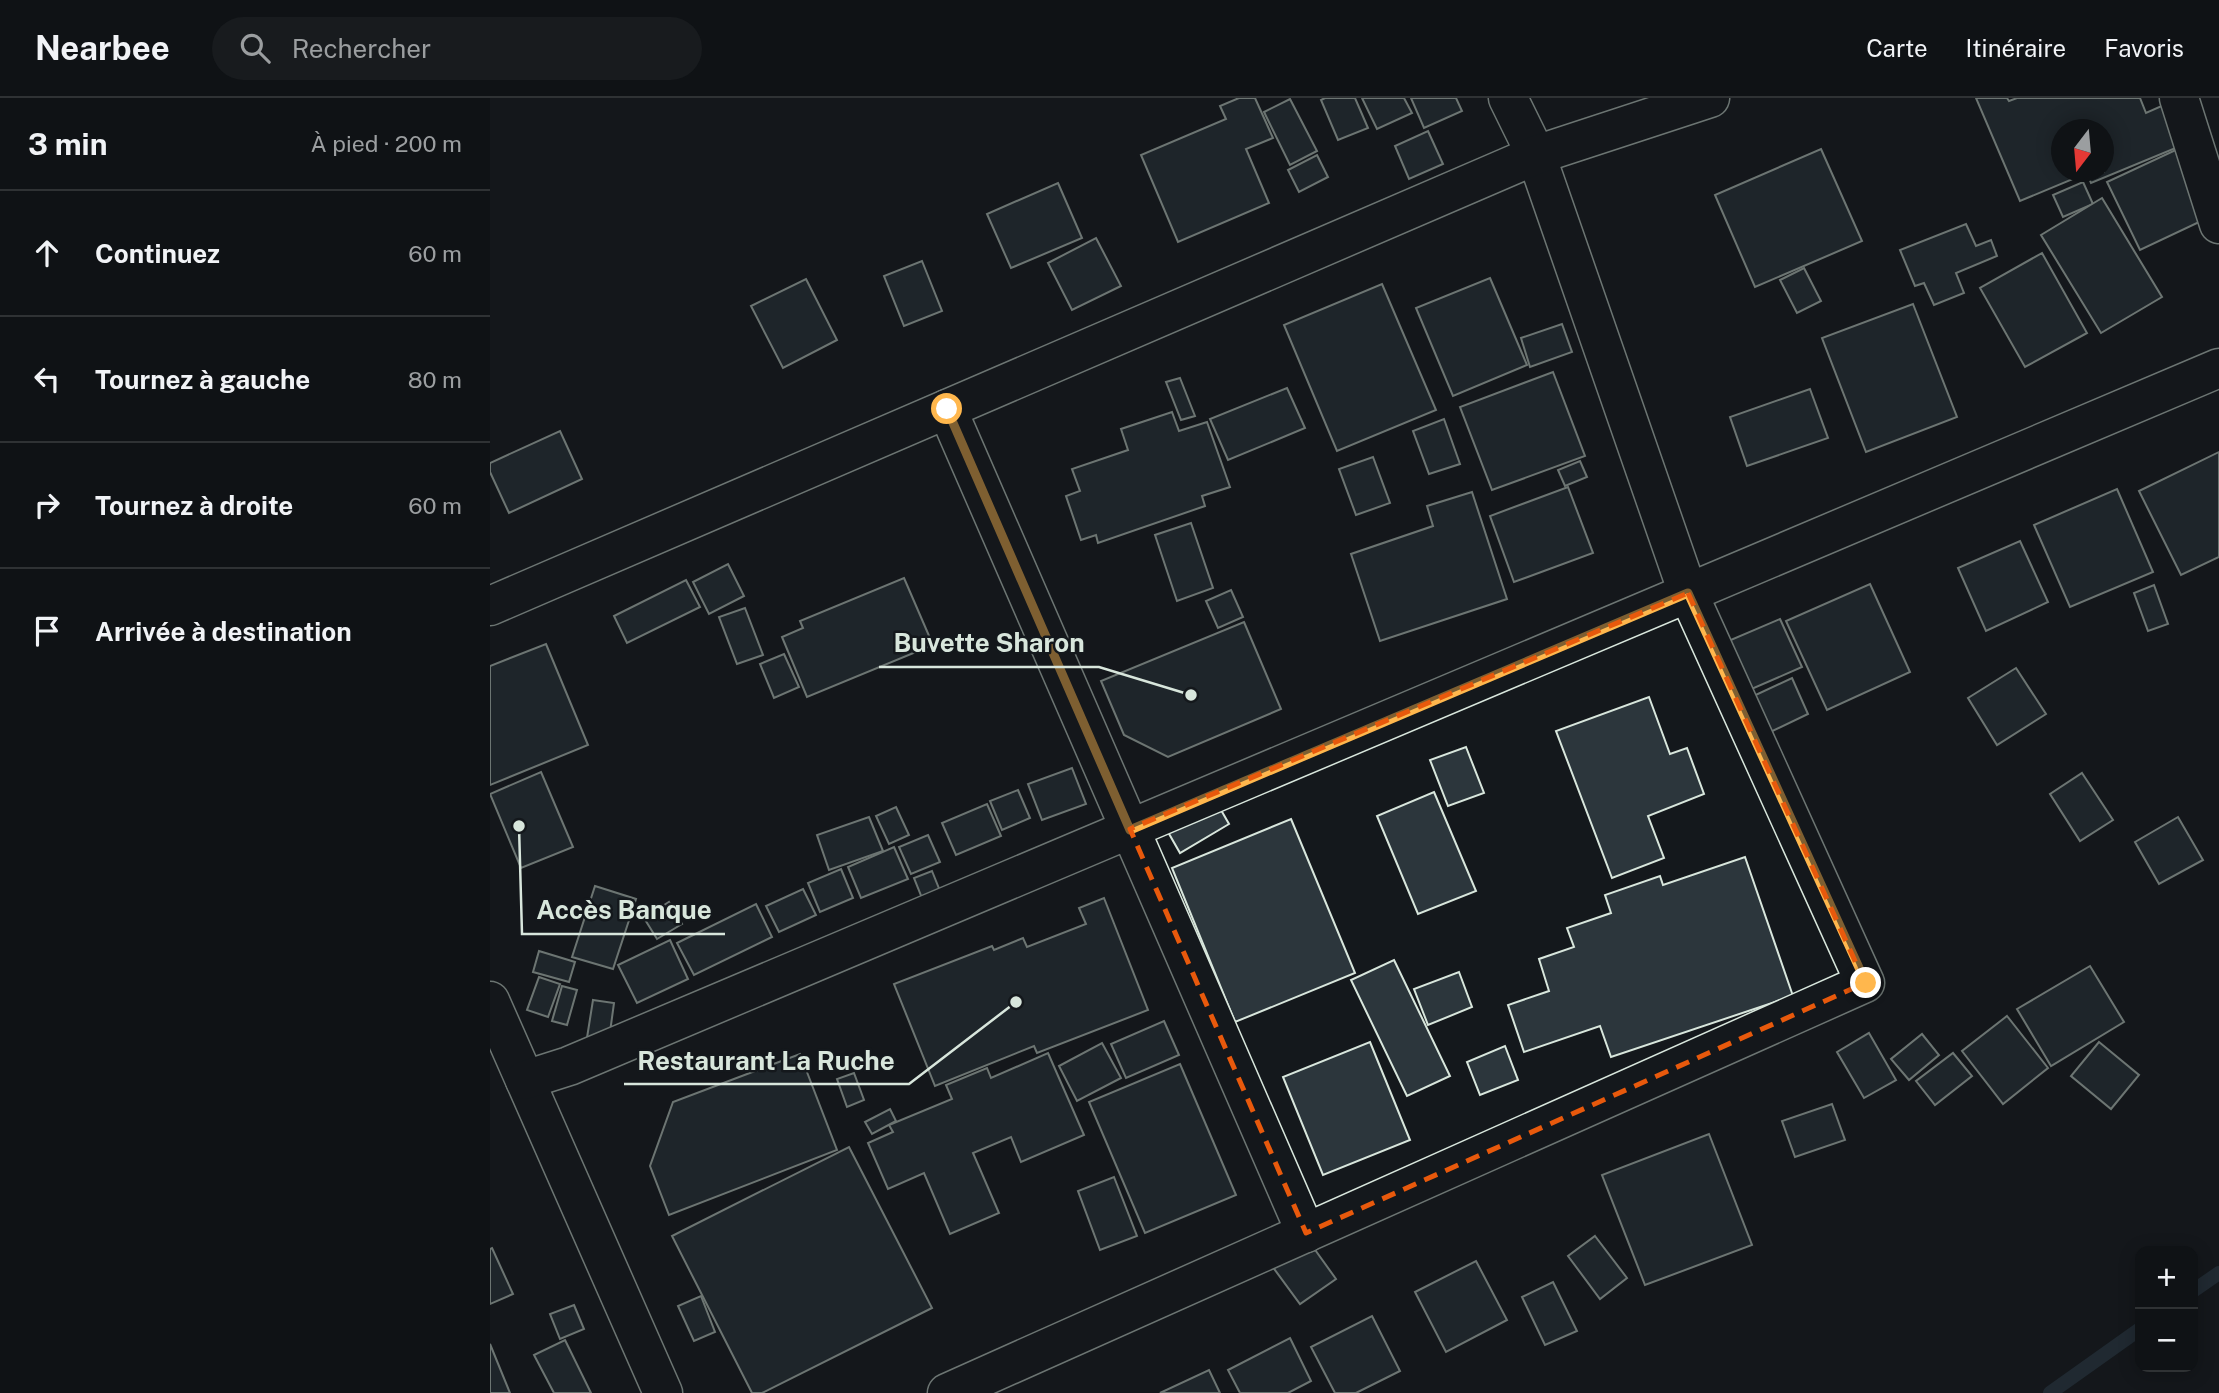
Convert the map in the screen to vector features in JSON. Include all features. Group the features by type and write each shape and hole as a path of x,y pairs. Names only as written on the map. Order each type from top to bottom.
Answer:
{"street":[{"path":"947,1393 1866,983 1688,593 1536,155 1508,98"},
{"path":"490,606 1536,155 1710,98"},
{"path":"2179,98 2219,224"},
{"path":"525,1080 569,1066 2219,368"},
{"path":"947,409 1306,1233"},
{"path":"490,1001 663,1393"}],"highlighted area":[{"path":"1688,593 1865,983 1306,1233 1130,829"}],"building":[{"path":"1239,98 1255,98 1273,138 1246,149 1269,203 1178,242 1141,155 1226,119 1220,106"},
{"path":"1355,98 1368,128 1338,140 1321,100"},
{"path":"1362,98 1404,98 1412,113 1377,129"},
{"path":"1411,98 1456,98 1462,111 1424,128"},
{"path":"1976,98 2007,98 2009,101 2017,98 2140,98 2146,113 2166,104 2183,145 2114,174 2114,119 2051,119 2051,182 2065,182 2020,201"},
{"path":"1290,99 1317,151 1290,165 1264,112"},
{"path":"1428,131 1443,164 1409,179 1395,146"},
{"path":"2182,147 2214,215 2140,250 2107,182 2114,182 2114,179"},
{"path":"1821,149 1862,241 1755,287 1715,195"},
{"path":"1317,155 1328,177 1299,192 1288,170"},
{"path":"2083,182 2093,204 2063,217 2053,195"},
{"path":"1058,183 1082,238 1011,268 987,214"},
{"path":"2102,198 2162,297 2101,333 2041,235"},
{"path":"1966,224 1976,246 1991,240 1997,256 1956,273 1964,293 1934,305 1924,283 1915,286 1900,250"},
{"path":"1096,238 1121,286 1072,310 1048,263"},
{"path":"2042,253 2087,333 2025,367 1980,288"},
{"path":"922,261 942,311 904,326 884,276"},
{"path":"1804,268 1821,301 1797,313 1780,280"},
{"path":"1490,278 1527,365 1453,396 1416,308"},
{"path":"806,279 837,340 783,368 751,306"},
{"path":"1382,284 1436,410 1337,451 1284,325"},
{"path":"1913,304 1957,417 1866,452 1822,338"},
{"path":"1562,324 1572,352 1530,367 1521,338"},
{"path":"1553,372 1585,456 1492,490 1460,407"},
{"path":"1180,378 1195,416 1181,420 1166,382"},
{"path":"1287,388 1305,428 1228,460 1210,419"},
{"path":"1810,389 1828,438 1747,466 1730,417"},
{"path":"1172,412 1179,431 1207,422 1230,487 1202,496 1205,506 1098,543 1096,535 1081,540 1066,496 1080,491 1072,469 1128,450 1121,429"},
{"path":"1444,419 1460,464 1429,474 1413,431"},
{"path":"560,431 582,479 509,513 490,472 490,463"},
{"path":"2219,452 2219,557 2181,575 2139,491"},
{"path":"1373,457 1390,503 1356,515 1339,469"},
{"path":"1580,461 1587,477 1565,486 1558,470"},
{"path":"1568,487 1593,553 1514,582 1490,516"},
{"path":"2117,489 2153,572 2070,607 2034,525"},
{"path":"1472,492 1507,599 1380,641 1351,554 1433,526 1427,506"},
{"path":"1191,523 1213,588 1177,601 1155,535"},
{"path":"2020,541 2048,602 1986,631 1958,568"},
{"path":"728,564 744,596 709,614 693,582"},
{"path":"904,578 933,645 807,697 782,637 803,628 800,621"},
{"path":"686,580 700,607 627,643 614,616"},
{"path":"1870,584 1910,672 1827,710 1786,621"},
{"path":"2154,585 2168,624 2148,631 2134,593"},
{"path":"1231,590 1243,617 1218,628 1206,601"},
{"path":"745,608 763,655 737,664 719,617"},
{"path":"1780,619 1802,667 1747,691 1726,642"},
{"path":"1244,622 1281,709 1168,757 1124,735 1101,681"},
{"path":"546,644 588,745 490,785 490,666"},
{"path":"784,654 799,687 774,698 760,664"},
{"path":"2016,668 2046,714 1997,745 1968,698"},
{"path":"1792,678 1808,714 1764,735 1747,699"},
{"path":"1649,697 1670,754 1687,748 1704,794 1648,816 1664,858 1612,878 1556,731"},
{"path":"1466,747 1484,793 1448,806 1430,760"},
{"path":"1072,768 1086,804 1042,820 1028,784"},
{"path":"541,772 573,847 521,868 490,794"},
{"path":"2082,773 2113,820 2080,841 2050,794"},
{"path":"1018,790 1030,818 1002,830 990,801"},
{"path":"1434,792 1476,891 1418,914 1377,816"},
{"path":"1217,803 1229,824 1180,853 1168,832"},
{"path":"987,804 1001,836 956,855 942,823"},
{"path":"896,807 909,835 889,844 876,816"},
{"path":"869,817 883,851 829,870 817,835"},
{"path":"2178,817 2203,860 2159,884 2135,842"},
{"path":"1291,819 1355,973 1235,1022 1172,868"},
{"path":"928,835 940,862 911,874 899,847"},
{"path":"894,847 908,879 861,898 848,867"},
{"path":"1745,857 1793,996 1611,1057 1600,1026 1524,1052 1508,1005 1549,991 1539,959 1574,947 1567,928 1611,913 1605,895 1660,876 1663,885"},
{"path":"841,869 853,898 820,912 808,883"},
{"path":"932,871 944,901 926,908 914,878"},
{"path":"595,886 636,899 613,969 572,957"},
{"path":"803,889 816,915 779,932 766,906"},
{"path":"1104,898 1148,1010 1037,1053 1034,1046 935,1086 894,984 992,946 994,950 1023,938 1027,947 1086,924 1079,908"},
{"path":"669,902 682,924 657,939 644,918"},
{"path":"756,904 772,937 694,975 677,943"},
{"path":"670,940 688,979 637,1003 618,965"},
{"path":"539,951 575,962 569,982 533,972"},
{"path":"1394,960 1450,1076 1407,1096 1351,980"},
{"path":"2090,966 2124,1022 2051,1066 2017,1009"},
{"path":"1459,972 1472,1007 1428,1025 1414,989"},
{"path":"539,977 560,984 548,1017 527,1010"},
{"path":"562,986 577,990 567,1025 552,1021"},
{"path":"593,1000 614,1003 608,1047 586,1044"},
{"path":"2007,1016 2048,1068 2003,1104 1962,1051"},
{"path":"1164,1021 1179,1055 1126,1078 1111,1044"},
{"path":"1869,1033 1896,1080 1864,1098 1837,1052"},
{"path":"1922,1034 1939,1055 1909,1080 1891,1059"},
{"path":"1370,1042 1410,1140 1323,1175 1283,1077"},
{"path":"2099,1042 2139,1075 2111,1109 2071,1076"},
{"path":"1102,1043 1121,1078 1077,1101 1059,1066"},
{"path":"1505,1046 1518,1080 1480,1095 1467,1062"},
{"path":"1048,1053 1084,1135 1021,1162 1011,1137 973,1153 999,1213 950,1234 924,1173 888,1189 868,1143 893,1132 889,1125 952,1099 946,1085 987,1068 991,1078"},
{"path":"1953,1053 1972,1076 1935,1105 1916,1081"},
{"path":"800,1054 837,1150 669,1215 650,1166 673,1102"},
{"path":"1180,1064 1236,1195 1145,1233 1089,1102"},
{"path":"854,1073 864,1100 847,1107 837,1079"},
{"path":"1832,1104 1845,1140 1795,1157 1782,1121"},
{"path":"890,1109 896,1121 872,1134 865,1122"},
{"path":"1709,1134 1752,1245 1645,1285 1602,1175"},
{"path":"849,1147 932,1308 762,1393 752,1393 672,1236"},
{"path":"1114,1177 1137,1236 1100,1250 1078,1191"},
{"path":"1595,1236 1627,1278 1600,1299 1568,1256"},
{"path":"1308,1240 1336,1279 1300,1304 1272,1266"},
{"path":"492,1248 513,1294 490,1304 490,1249"},
{"path":"1476,1261 1507,1320 1446,1352 1415,1292"},
{"path":"1553,1282 1577,1331 1545,1345 1522,1297"},
{"path":"701,1296 715,1332 694,1341 678,1306"},
{"path":"574,1305 584,1329 560,1339 550,1314"},
{"path":"1372,1316 1400,1371 1356,1393 1335,1393 1311,1347"},
{"path":"1290,1338 1311,1381 1288,1393 1240,1393 1228,1370"},
{"path":"565,1340 591,1393 554,1393 534,1355"},
{"path":"490,1344 510,1393 490,1393"},
{"path":"1209,1370 1220,1393 1160,1393"}],"waterway":[{"path":"2198,1288 2219,1273"},
{"path":"2050,1393 2135,1333"}],"place":[{"name":"Buvette Sharon","path":"1191,695"},
{"name":"Accès Banque","path":"519,826"},
{"name":"Restaurant La Ruche","path":"1016,1002"}],"route":[{"path":"947,409 1130,830 1688,593 1866,983"}]}
